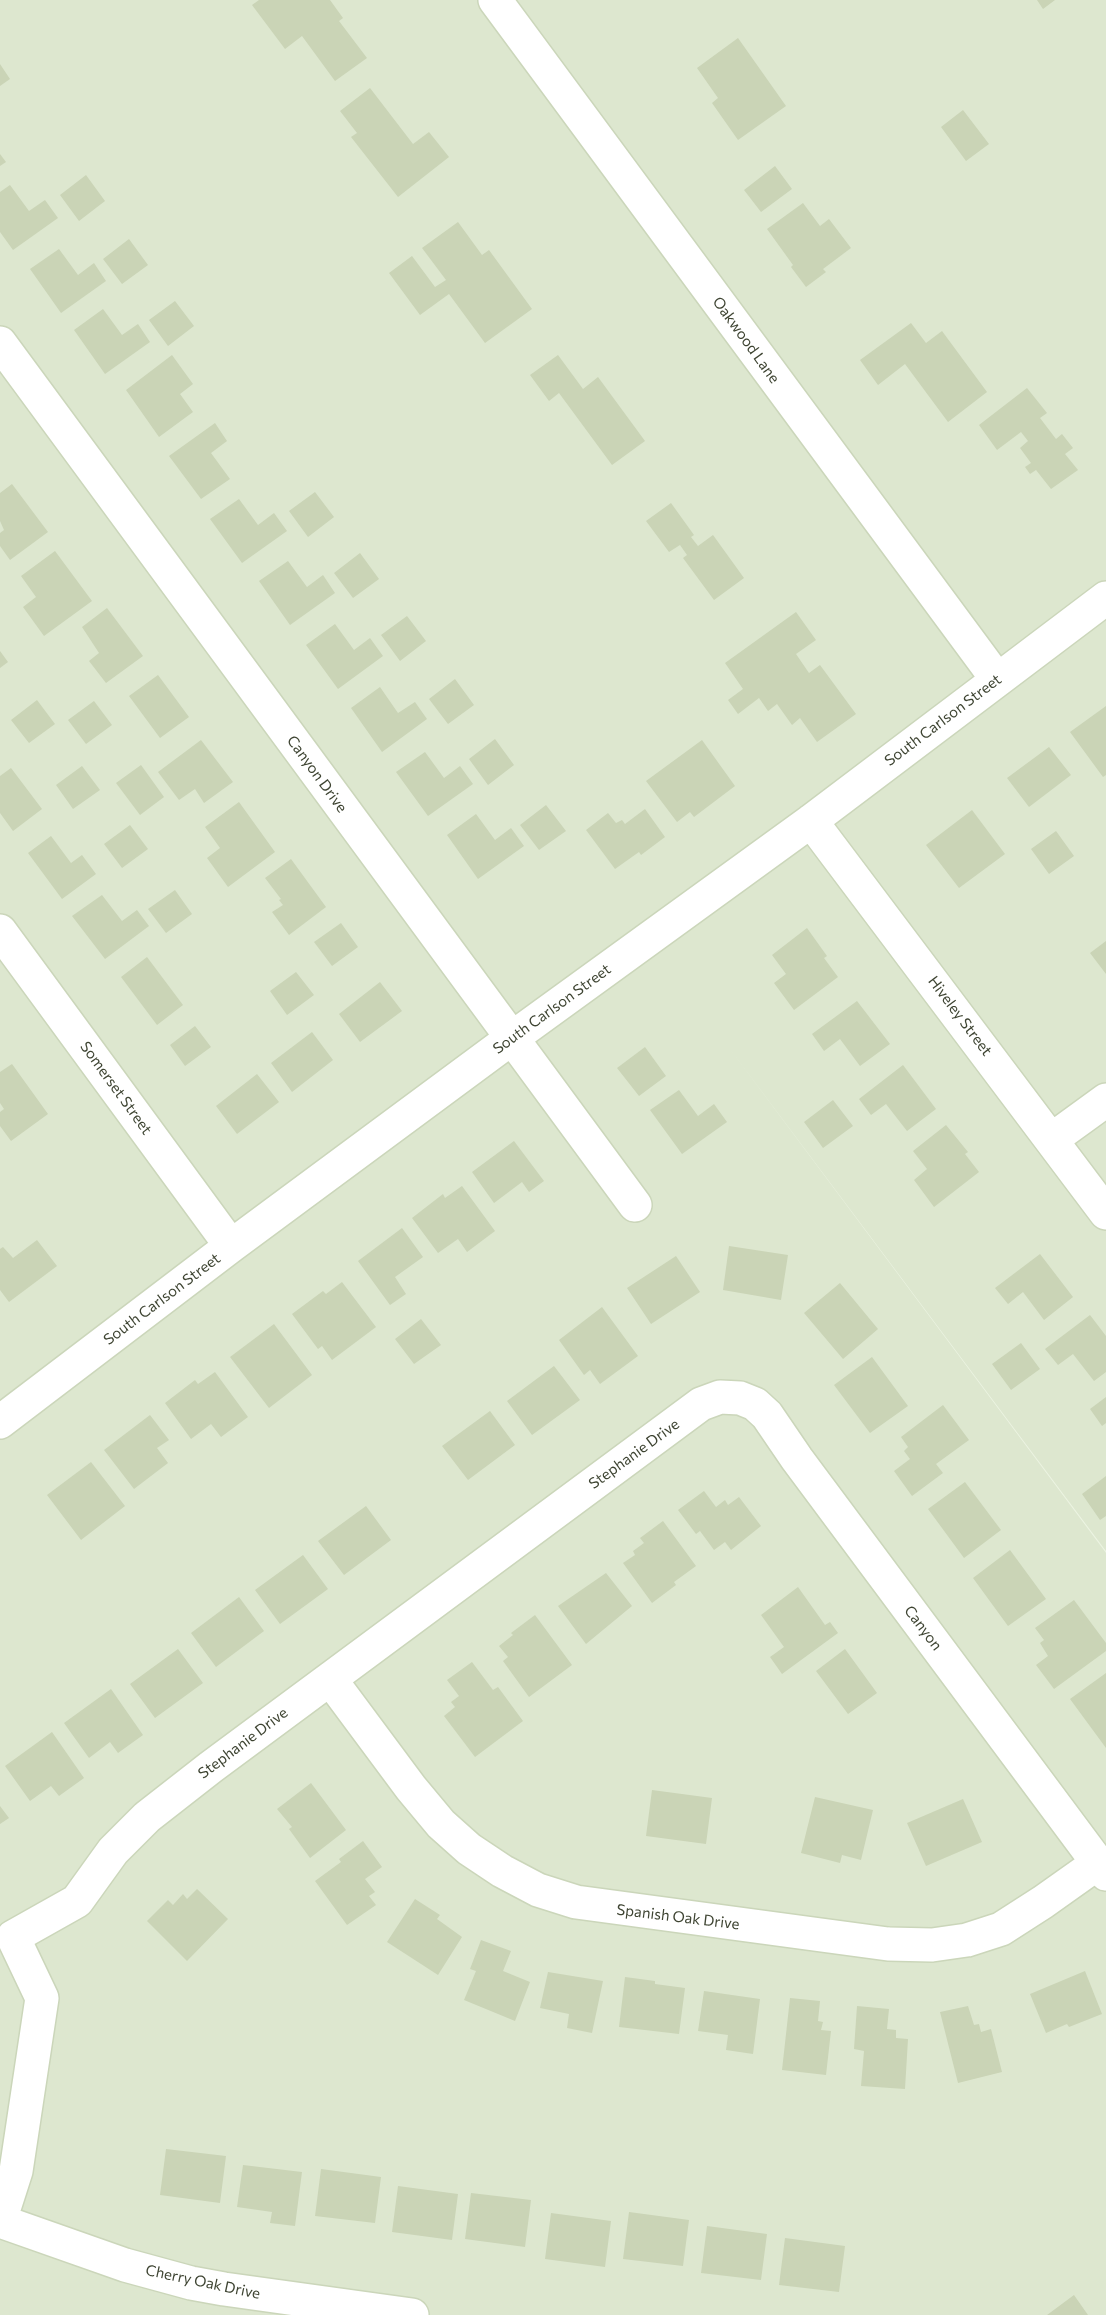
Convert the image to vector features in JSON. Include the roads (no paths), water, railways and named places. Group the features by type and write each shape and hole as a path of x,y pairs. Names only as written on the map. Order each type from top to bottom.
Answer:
{"street":[{"name":"Oakwood Lane","path":"495,0 997,679"},
{"name":"Canyon Drive","path":"0,343 636,1205"},
{"name":"South Carlson Street","path":"0,1422 231,1246 811,821 1106,598"},
{"name":"Hiveley Street","path":"811,821 1106,1213"},
{"name":"Somerset Street","path":"0,931 231,1246"},
{"path":"1052,1140 1106,1100"},
{"name":"Stephanie Drive","path":"0,2221 15,2172 42,1998 13,1937 77,1901 113,1851 147,1817 330,1679 701,1404 720,1397 730,1397"},
{"name":"Canyon","path":"730,1397 755,1404 767,1415 797,1460 1102,1868"},
{"name":"Spanish Oak Drive","path":"330,1679 411,1788 448,1830 469,1849 502,1871 538,1890 576,1902 888,1944 932,1945 967,1940 1001,1929 1102,1868"},
{"name":"Cherry Oak Drive","path":"0,2221 125,2265 191,2283 393,2314"}]}
